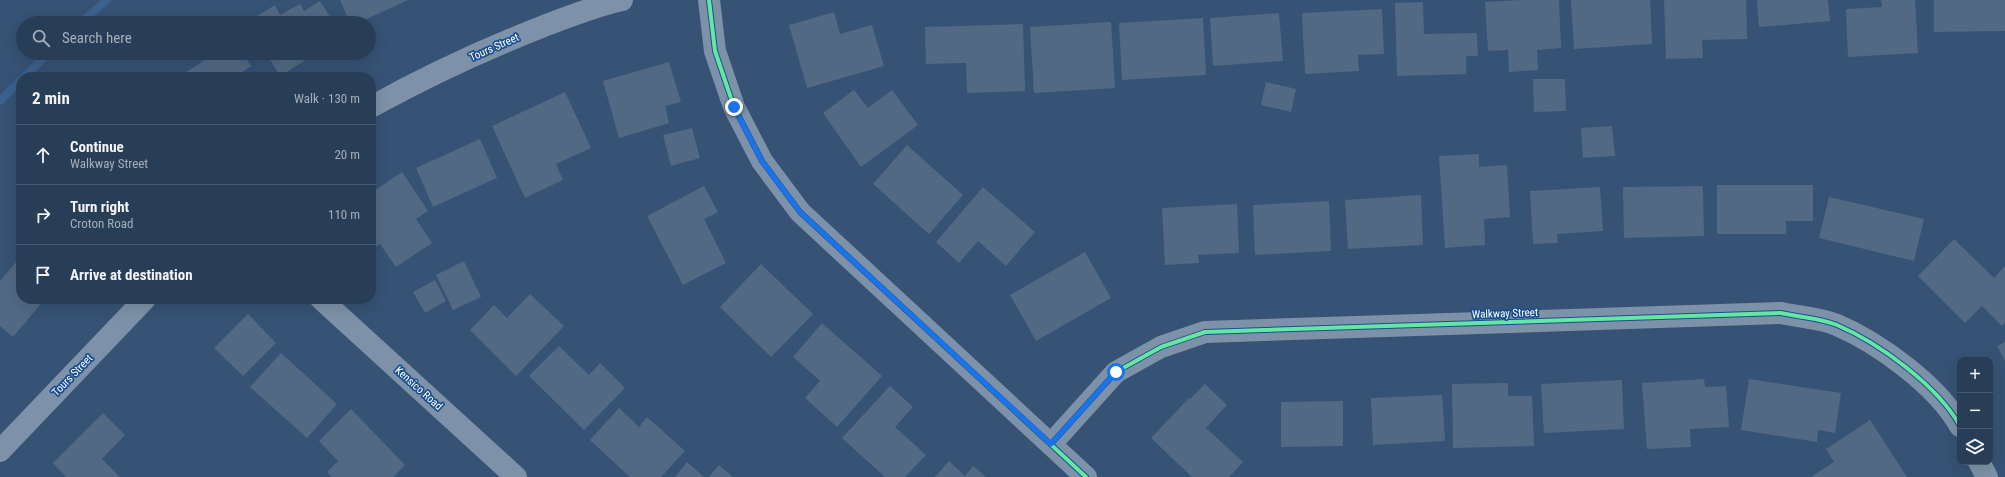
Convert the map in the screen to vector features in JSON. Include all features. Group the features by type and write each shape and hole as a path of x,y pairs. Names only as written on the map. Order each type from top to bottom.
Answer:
{"street":[{"name":"Tours Street","path":"376,104 415,83 505,41 600,5 622,0"},
{"path":"709,0 715,51 734,107 762,161 800,212 1086,477"},
{"name":"Tours Street","path":"0,452 140,304"},
{"name":"Kensico Road","path":"327,304 516,477"},
{"name":"Walkway Street","path":"1051,444 1116,372 1161,347 1205,332 1781,313 1836,325 1881,348 1922,382 1957,421"},
{"path":"1981,465 1987,477"}],"building":[{"path":"340,0 408,0 373,16 347,16"},
{"path":"1559,0 1561,48 1537,50 1538,70 1509,72 1508,50 1488,51 1485,2"},
{"path":"1571,0 1650,0 1652,44 1574,49"},
{"path":"1664,0 1746,0 1747,39 1702,40 1703,58 1666,59"},
{"path":"1757,0 1828,0 1830,21 1759,27"},
{"path":"1881,0 1915,0 1918,53 1848,57 1846,9 1882,7"},
{"path":"1934,0 2005,0 2005,31 1934,32"},
{"path":"320,1 330,16 257,16 275,5 280,15 300,4 304,11"},
{"path":"1423,2 1424,34 1477,33 1478,56 1466,56 1466,74 1397,76 1395,3"},
{"path":"1382,9 1384,54 1358,55 1359,71 1305,74 1302,13"},
{"path":"834,12 840,34 872,25 884,66 807,88 789,25"},
{"path":"1279,13 1283,61 1213,66 1210,18"},
{"path":"1203,18 1206,75 1122,80 1119,23"},
{"path":"1111,22 1115,88 1034,93 1030,27"},
{"path":"1023,24 1025,91 967,93 966,63 926,64 925,27"},
{"path":"204,60 247,60 251,66 242,72 186,72"},
{"path":"270,60 306,60 286,72 278,72"},
{"path":"669,62 681,102 665,106 669,123 619,138 603,81"},
{"path":"1533,79 1565,79 1566,111 1534,112"},
{"path":"1266,82 1296,89 1291,112 1261,105"},
{"path":"854,90 868,108 892,90 918,125 861,167 823,113"},
{"path":"565,92 591,148 556,164 563,180 525,198 492,126"},
{"path":"1612,126 1615,156 1583,158 1581,128"},
{"path":"692,128 700,158 671,166 663,135"},
{"path":"480,139 497,178 433,207 416,168"},
{"path":"907,145 963,195 929,234 873,184"},
{"path":"1479,154 1479,167 1507,165 1510,217 1484,219 1485,245 1445,248 1439,156"},
{"path":"402,172 428,211 416,219 432,243 396,267 380,244 376,247 376,190"},
{"path":"1717,185 1813,185 1813,221 1786,221 1786,234 1717,234"},
{"path":"704,186 718,212 704,219 726,263 683,285 647,216"},
{"path":"1703,186 1704,236 1624,238 1623,187"},
{"path":"983,187 1035,232 1006,266 978,241 959,263 936,242"},
{"path":"1600,187 1603,231 1557,234 1558,243 1533,244 1530,191"},
{"path":"1421,195 1423,245 1348,249 1345,200"},
{"path":"1829,197 1924,219 1914,261 1819,238"},
{"path":"1329,201 1331,251 1255,255 1253,205"},
{"path":"1237,204 1239,253 1198,255 1199,263 1165,265 1162,208"},
{"path":"1954,239 1994,278 2005,266 2005,323 2002,326 1982,306 1965,323 1918,276"},
{"path":"1085,252 1111,298 1036,341 1010,295"},
{"path":"464,261 481,297 453,310 436,275"},
{"path":"16,262 16,304 41,304 13,337 0,326 0,281"},
{"path":"761,264 813,314 771,357 720,307"},
{"path":"435,280 446,301 425,313 413,292"},
{"path":"530,294 564,326 516,376 470,330 494,305 507,318"},
{"path":"248,314 276,343 243,376 214,348"},
{"path":"822,323 882,376 837,427 805,398 820,381 793,357"},
{"path":"2005,342 2005,361 1997,346"},
{"path":"559,346 589,375 600,363 625,388 584,430 529,376"},
{"path":"281,353 337,404 307,438 250,387"},
{"path":"1704,379 1705,387 1726,386 1729,427 1690,429 1691,447 1647,449 1642,383"},
{"path":"1749,379 1841,393 1835,433 1818,430 1817,442 1741,430"},
{"path":"1622,380 1624,429 1544,433 1541,384"},
{"path":"1508,383 1508,396 1532,396 1534,446 1453,448 1452,384"},
{"path":"1205,384 1227,405 1206,428 1243,462 1229,477 1192,477 1151,438 1189,398 1190,399"},
{"path":"890,386 913,407 895,427 926,455 905,477 885,477 842,438"},
{"path":"1442,395 1445,441 1373,445 1371,398"},
{"path":"1343,401 1343,446 1281,447 1281,402"},
{"path":"619,408 639,427 647,417 685,451 661,477 630,477 590,440"},
{"path":"351,409 405,465 393,477 332,477 327,472 338,461 319,441"},
{"path":"103,413 125,435 102,459 120,477 66,477 53,463"},
{"path":"1870,420 1907,477 1811,477 1834,462 1826,449"},
{"path":"949,461 965,476 973,466 986,477 935,477"},
{"path":"687,462 704,477 675,477"},
{"path":"719,465 733,477 709,477"}],"waterway":[{"path":"88,16 107,0"},
{"path":"29,72 42,60"},
{"path":"0,101 16,85"}],"cycle path":[{"path":"709,0 715,51 734,107 762,161 800,212 1086,477"},
{"path":"1051,444 1116,372 1161,347 1205,332 1781,313 1817,319 1837,325 1889,354 1922,381 1950,411 1957,422"}],"route":[{"path":"734,107 762,161 800,212 1051,444 1116,372"}]}
